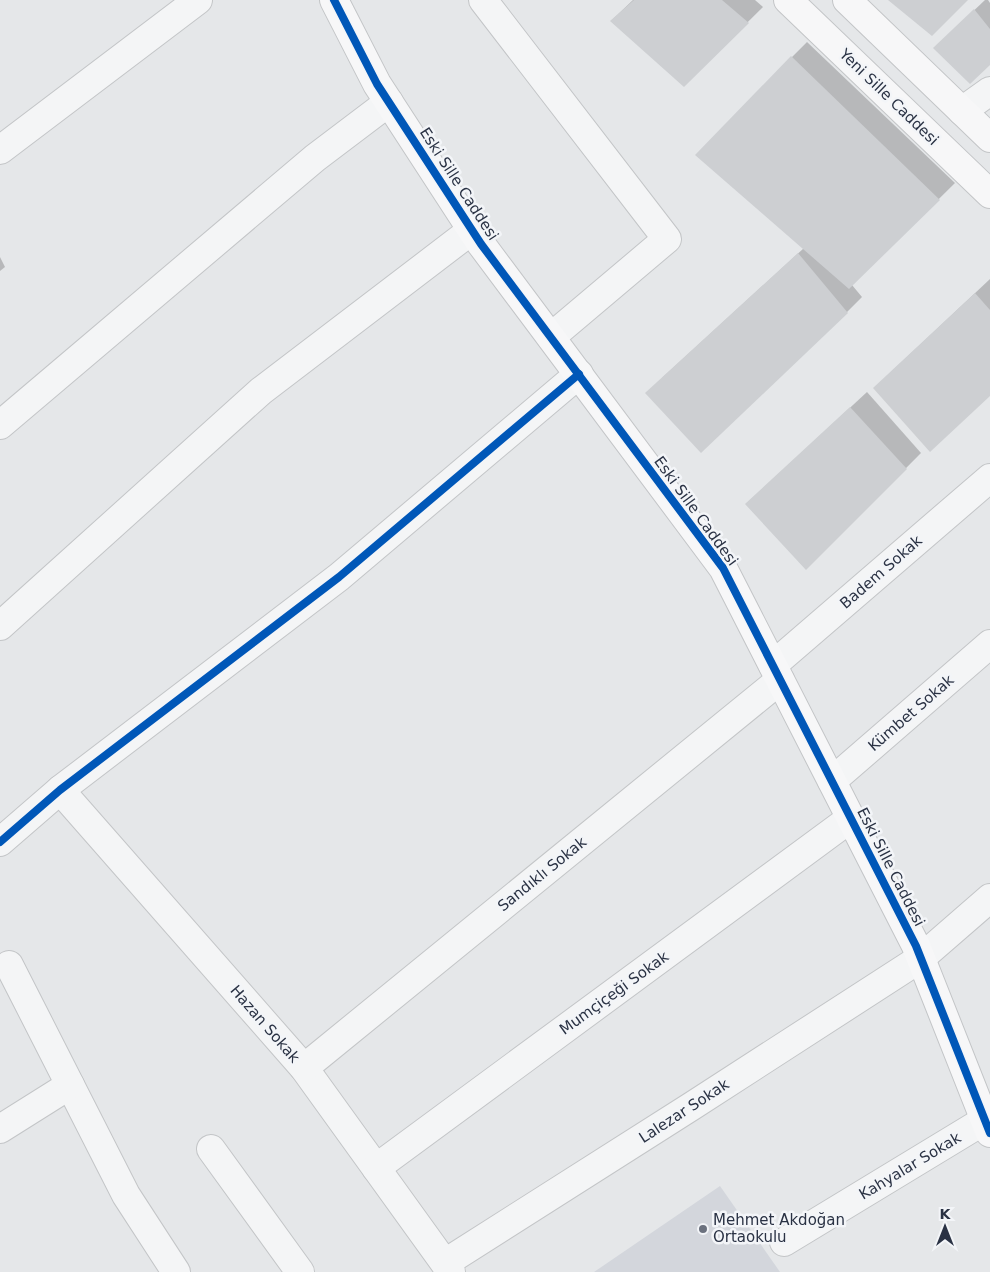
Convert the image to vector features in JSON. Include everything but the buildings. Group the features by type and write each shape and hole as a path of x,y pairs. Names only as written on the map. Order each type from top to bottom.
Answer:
{"street":[{"path":"0,150 198,0"},
{"name":"Eski Sille Caddesi","path":"334,0 377,84 472,230 723,568 921,958 988,1124"},
{"path":"483,0 667,239 551,337"},
{"name":"Yeni Sille Caddesi","path":"788,0 990,194"},
{"path":"847,0 990,138"},
{"path":"962,111 990,92"},
{"path":"0,424 315,158 389,102"},
{"path":"0,626 261,391 472,230"},
{"path":"0,842 60,790 339,577 579,374"},
{"name":"Badem Sokak","path":"776,673 990,478"},
{"name":"Kümbet Sokak","path":"832,781 990,644"},
{"name":"Sandıklı Sokak","path":"304,1068 776,673"},
{"name":"Hazan Sokak","path":"60,790 304,1068 448,1267"},
{"name":"Mumçiçeği Sokak","path":"376,1168 851,818"},
{"name":"Lalezar Sokak","path":"448,1267 921,958 990,898"},
{"path":"10,965 126,1195 176,1272"},
{"path":"0,1129 70,1085"},
{"name":"Kahyalar Sokak","path":"784,1242 988,1124"},
{"path":"211,1149 300,1272"}],"shaded area":[{"name":"Mehmet Akdoğan Ortaokulu","path":"720,1186 780,1272 594,1272"}],"cycle path":[{"path":"334,0 377,84 481,244 723,568 916,946 990,1133"},
{"path":"0,842 60,790 339,577 579,374"}],"place":[{"name":"Mehmet Akdoğan Ortaokulu","path":"703,1229"}]}
